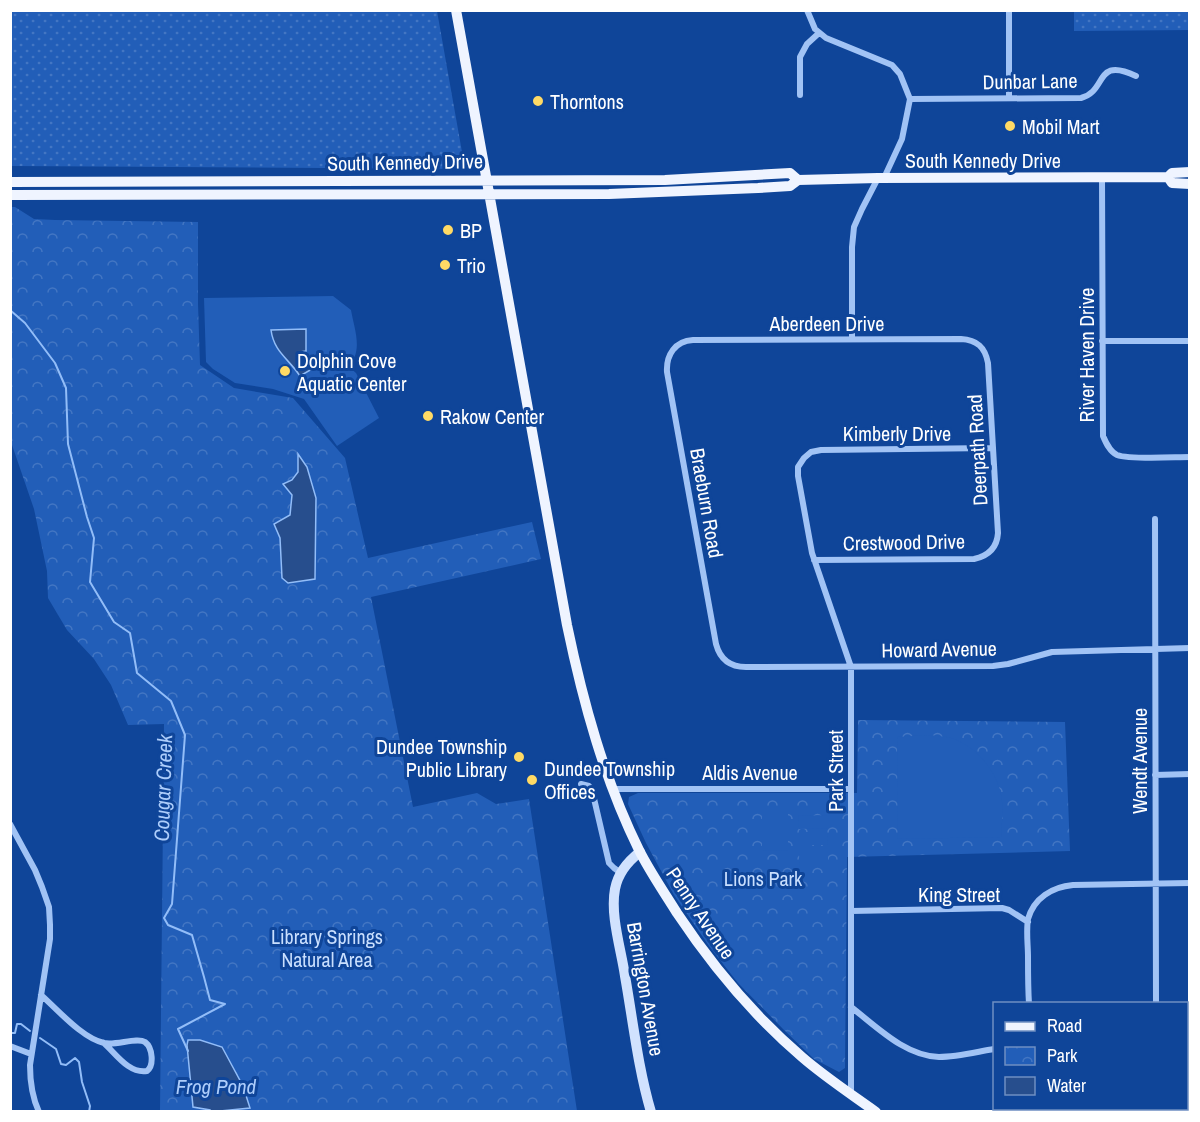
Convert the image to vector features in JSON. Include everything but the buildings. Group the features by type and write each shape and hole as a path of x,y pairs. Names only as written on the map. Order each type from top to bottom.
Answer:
{"main road":[{"name":"Penny Avenue","path":"456,10 540,481 578,678 592,729 613,789 640,852 662,891 730,986 768,1026 804,1058 876,1112"},
{"name":"South Kennedy Drive","path":"10,195 609,194 790,186 798,180 1168,177 1172,173 1190,172"},
{"name":"South Kennedy Drive","path":"10,182 665,180 790,173 798,180"},
{"name":"South Kennedy Drive","path":"1168,177 1172,183 1190,183"}],"street":[{"path":"807,10 810,20 819,33 826,38 892,65 900,74 910,99 902,139 854,227 852,339"},
{"path":"1009,10 1009,98"},
{"path":"800,95 800,57 807,44 819,33"},
{"name":"Dunbar Lane","path":"910,99 1081,98 1093,93 1100,79 1107,72 1123,70 1136,76"},
{"name":"River Haven Drive","path":"1102,178 1102,431 1105,441 1116,454 1125,456 1190,457"},
{"name":"Aberdeen Drive","path":"673,350 680,343 690,340 967,340 982,347"},
{"path":"1102,341 1190,341"},
{"name":"Deerpath Road","path":"982,347 988,363 998,533 991,551"},
{"name":"Braeburn Road","path":"673,350 668,358 667,372 716,644 725,660"},
{"name":"Kimberly Drive","path":"804,458 811,452 821,450 992,448"},
{"name":"Park Street","path":"804,458 798,467 798,476 810,546 851,667 850,1094"},
{"name":"Wendt Avenue","path":"1155,519 1156,1002"},
{"name":"Crestwood Drive","path":"814,560 974,558 984,556 991,551"},
{"name":"Howard Avenue","path":"725,660 732,665 742,667 999,666 1052,652 1190,648"},
{"path":"1155,775 1190,774"},
{"path":"580,784 589,786 592,790 609,863 621,873 628,862 640,852"},
{"name":"Aldis Avenue","path":"613,789 851,789"},
{"path":"10,824 35,870 49,907 50,939 31,1054 30,1078 35,1104 39,1112"},
{"name":"Barrington Avenue","path":"621,873 615,895 616,920 651,1112"},
{"path":"1029,1002 1028,922 1031,912 1041,897 1057,887 1073,885 1190,883"},
{"name":"King Street","path":"851,911 1002,908 1028,922"},
{"path":"41,995 87,1037 115,1044 144,1041 148,1046 152,1066 147,1071 137,1071 104,1043"},
{"path":"851,1007 900,1044 917,1053 943,1056 993,1049"},
{"path":"10,1046 31,1054"}],"green space":[{"path":"11,10 437,11 465,169 11,166"},
{"path":"1074,11 1189,11 1189,30 1074,31"},
{"name":"Library Springs Natural Area","path":"10,207 15,207 34,219 198,222 200,365 234,388 293,398 345,458 368,558 532,522 541,559 371,597 413,807 477,793 496,804 529,799 577,1111 160,1111 164,724 128,725 111,685 94,659 67,630 48,598 47,571 34,509 11,442"},
{"name":"Dolphin Cove Aquatic Center","path":"333,296 351,310 357,347 356,354 348,366 356,373 379,418 337,446 304,399 273,389 235,383 206,362 204,298"},
{"name":"Lions Park","path":"858,720 1065,722 1070,851 847,857 845,1068 839,1072 814,1059 738,983 674,895 628,804 629,797 638,793 857,793"},
{"path":"928,735 948,737 959,741 982,758 988,766 997,782 1001,796 1001,837 898,839 897,737"},
{"path":"762,810 788,810 788,850 762,851"},
{"path":"827,815 827,828 799,829 798,816"},
{"path":"799,832 827,832 828,845 799,845"},
{"path":"799,854 828,854 828,867 800,867"}],"water":[{"path":"306,329 306,351 299,352 302,358 314,355 319,365 300,376 278,349 271,330"},
{"path":"298,454 307,467 316,498 315,579 288,583 282,578 280,538 274,524 290,515 292,495 283,484 292,480 298,472"},
{"name":"Frog Pond","path":"188,1040 200,1040 222,1047 243,1086 250,1108 210,1112 210,1110 193,1107"}],"waterway":[{"name":"Cougar Creek","path":"10,310 25,323 55,363 66,388 68,444 94,538 90,582 114,622 130,633 137,673 171,701 185,735 172,904 164,918 168,925 192,935 210,1000 225,1004 178,1029 188,1051"},
{"path":"10,1033 15,1033 17,1024 21,1024 30,1031"},
{"path":"40,1038 56,1049 61,1064 66,1065 75,1058 79,1062 82,1082 90,1106 89,1112"}],"place":[{"name":"Thorntons","path":"538,101"},
{"name":"Mobil Mart","path":"1010,126"},
{"name":"BP","path":"448,230"},
{"name":"Trio","path":"445,265"},
{"name":"Dolphin Cove Aquatic Center","path":"285,371"},
{"name":"Rakow Center","path":"428,416"},
{"name":"Dundee Township Public Library","path":"519,757"},
{"name":"Dundee Township Offices","path":"532,780"}]}
